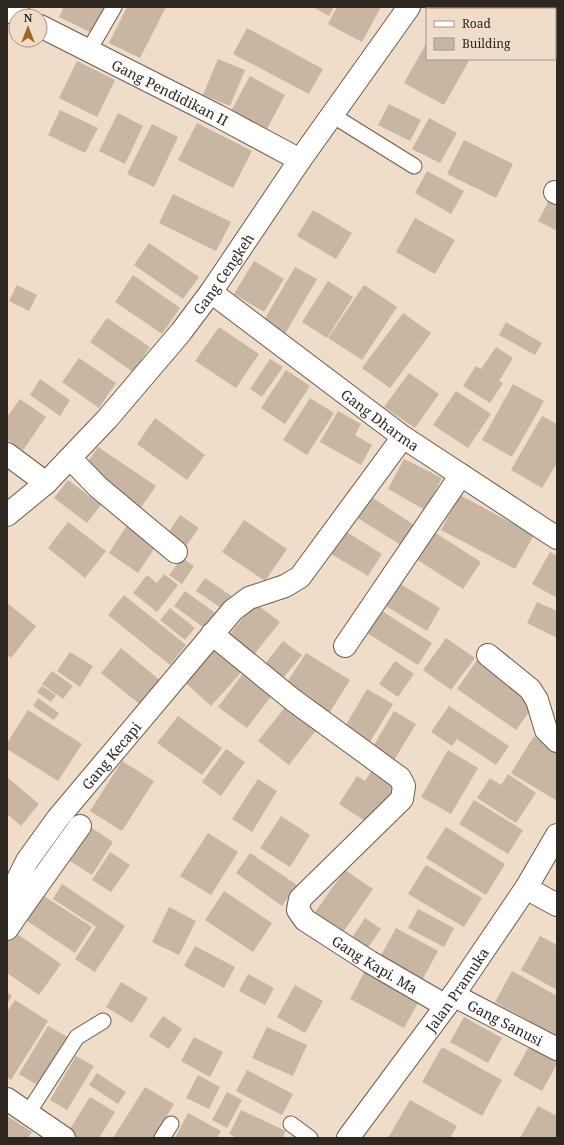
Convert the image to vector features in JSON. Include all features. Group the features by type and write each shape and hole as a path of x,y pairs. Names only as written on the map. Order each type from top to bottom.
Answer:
{"street":[{"name":"Gang Cengkeh","path":"7,516 46,482 107,419 181,332 300,160 409,7"},
{"name":"Gang Pendidikan II","path":"48,30 218,116 300,160"},
{"name":"Gang Dharma","path":"210,292 403,437 557,538"},
{"name":"Gang Kecapi","path":"20,910 17,898 16,883 27,861 58,818 233,610 249,598 285,586 300,577 403,437"},
{"path":"7,454 46,482"},
{"path":"70,458 98,487 176,552"},
{"path":"345,646 461,474"},
{"name":"Gang Kapi. Ma","path":"212,634 293,700 400,778 404,786 402,799 300,899 298,910 305,920 370,962 450,1001"},
{"path":"488,654 530,689 537,700 546,730 557,741"},
{"path":"7,929 80,826"},
{"name":"Jalan Pramuka","path":"348,1138 450,1001 526,888 557,835"},
{"path":"526,888 557,905"},
{"name":"Gang Sanusi","path":"450,1001 557,1049"},
{"path":"7,1099 64,1138"}],"lane":[{"path":"89,50 114,7"},
{"path":"332,115 414,166"},
{"path":"28,1113 77,1037 103,1021"},
{"path":"162,1138 172,1124"},
{"path":"291,1124 310,1138"}],"building":[{"path":"64,7 110,7 96,35 59,17"},
{"path":"127,7 166,7 140,58 109,43"},
{"path":"313,7 334,7 329,16"},
{"path":"337,7 381,7 362,42 328,24"},
{"path":"508,7 540,7 540,8 507,8"},
{"path":"247,28 323,69 309,94 233,54"},
{"path":"426,44 426,60 469,60 444,105 404,83"},
{"path":"218,59 245,70 230,106 203,95"},
{"path":"77,61 115,80 97,117 59,98"},
{"path":"250,76 285,95 267,129 231,111"},
{"path":"389,104 421,120 410,141 378,125"},
{"path":"60,110 98,128 85,153 48,135"},
{"path":"118,113 143,126 125,164 99,151"},
{"path":"429,118 457,133 440,163 412,149"},
{"path":"197,123 252,151 233,188 178,160"},
{"path":"152,124 178,137 154,187 127,174"},
{"path":"464,140 513,164 496,198 447,174"},
{"path":"427,171 464,191 451,214 415,193"},
{"path":"173,194 231,222 216,251 159,223"},
{"path":"552,195 557,197 557,231 538,221"},
{"path":"313,210 352,233 336,259 297,236"},
{"path":"415,218 455,240 435,274 396,252"},
{"path":"149,243 199,277 183,299 134,265"},
{"path":"254,261 284,279 264,312 234,294"},
{"path":"295,267 317,279 285,334 263,322"},
{"path":"133,275 180,308 162,334 115,302"},
{"path":"328,281 353,297 327,338 302,322"},
{"path":"17,285 37,295 29,311 9,301"},
{"path":"364,285 397,307 362,360 328,338"},
{"path":"403,313 431,333 390,388 362,368"},
{"path":"107,318 150,347 133,372 90,342"},
{"path":"506,322 542,343 535,355 499,335"},
{"path":"219,327 259,354 236,388 195,361"},
{"path":"496,347 513,358 499,381 503,383 490,403 463,386 476,366 481,369"},
{"path":"79,358 116,383 99,408 62,382"},
{"path":"270,359 283,367 262,397 250,389"},
{"path":"286,370 310,386 285,424 261,408"},
{"path":"409,373 439,394 415,428 384,407"},
{"path":"40,379 70,400 60,416 30,395"},
{"path":"513,384 544,401 512,457 482,440"},
{"path":"456,391 491,414 468,448 433,425"},
{"path":"310,398 334,413 307,455 283,440"},
{"path":"20,399 46,417 23,450 7,440 7,417"},
{"path":"338,411 361,424 355,435 372,445 361,465 320,442"},
{"path":"542,416 557,424 557,463 542,488 511,470"},
{"path":"155,418 205,455 187,480 137,444"},
{"path":"98,447 156,486 140,509 83,469"},
{"path":"404,459 442,478 425,510 388,489"},
{"path":"68,480 101,505 87,523 54,498"},
{"path":"460,495 534,535 515,569 441,530"},
{"path":"370,496 417,527 404,547 356,517"},
{"path":"180,515 199,528 182,552 164,539"},
{"path":"244,520 287,549 265,581 222,552"},
{"path":"68,522 106,551 85,578 48,548"},
{"path":"129,522 159,541 138,573 109,553"},
{"path":"345,531 382,554 368,576 331,554"},
{"path":"434,532 481,562 463,589 416,559"},
{"path":"550,552 557,556 557,598 532,584"},
{"path":"182,558 194,566 182,584 169,575"},
{"path":"164,574 178,585 157,612 133,593 147,575 157,583"},
{"path":"205,578 233,597 224,610 196,591"},
{"path":"397,582 440,608 427,631 384,605"},
{"path":"185,591 218,615 207,630 174,606"},
{"path":"124,595 186,645 170,665 108,615"},
{"path":"537,602 557,611 557,638 527,623"},
{"path":"7,603 36,626 11,658 7,655"},
{"path":"255,603 280,622 252,657 227,638"},
{"path":"170,608 195,628 185,640 160,620"},
{"path":"382,611 432,643 418,665 367,633"},
{"path":"446,638 475,658 451,690 423,670"},
{"path":"215,641 245,668 211,706 181,679"},
{"path":"283,641 302,655 279,683 261,669"},
{"path":"121,648 162,682 142,706 101,673"},
{"path":"70,652 93,666 80,687 57,671"},
{"path":"306,653 350,680 328,715 284,687"},
{"path":"477,660 537,701 516,730 457,689"},
{"path":"395,661 414,674 398,697 379,684"},
{"path":"52,671 73,686 63,699 42,684"},
{"path":"244,672 273,694 247,728 218,707"},
{"path":"42,686 56,695 51,702 37,692"},
{"path":"367,689 393,704 368,745 343,730"},
{"path":"38,698 59,713 54,720 33,706"},
{"path":"287,705 317,729 289,765 258,741"},
{"path":"449,706 509,746 496,765 457,739 452,746 431,732"},
{"path":"28,710 82,744 58,781 7,749 7,743"},
{"path":"394,711 416,724 393,762 371,750"},
{"path":"178,716 222,748 202,775 157,743"},
{"path":"534,736 557,750 557,801 511,773"},
{"path":"226,749 245,762 221,796 202,782"},
{"path":"448,750 478,768 451,814 421,797"},
{"path":"122,761 154,781 122,831 90,811"},
{"path":"374,767 399,784 371,825 339,804 357,776 365,781"},
{"path":"508,774 536,793 516,823 477,798 490,778 501,785"},
{"path":"7,777 39,804 21,826 7,814"},
{"path":"258,779 277,791 252,832 232,819"},
{"path":"474,800 523,830 508,854 459,824"},
{"path":"281,816 310,835 290,867 260,848"},
{"path":"446,827 505,864 486,895 426,858"},
{"path":"92,828 113,842 92,875 70,861"},
{"path":"208,833 238,852 211,895 180,876"},
{"path":"110,852 130,865 111,892 92,880"},
{"path":"250,853 297,885 282,906 236,873"},
{"path":"426,865 482,898 464,927 408,894"},
{"path":"345,870 373,889 339,938 311,918"},
{"path":"62,884 125,926 95,972 75,959 96,927 53,899"},
{"path":"224,891 272,923 253,952 205,920"},
{"path":"44,896 92,927 75,953 27,921"},
{"path":"169,907 196,921 179,955 152,942"},
{"path":"418,909 454,928 444,947 408,928"},
{"path":"365,918 381,929 364,953 349,942"},
{"path":"396,928 438,951 421,982 379,959"},
{"path":"13,931 61,964 39,995 7,973 7,939"},
{"path":"540,936 557,945 557,990 521,970"},
{"path":"195,946 235,967 224,988 184,966"},
{"path":"367,967 422,996 404,1028 350,999"},
{"path":"512,971 557,996 557,1036 495,1002"},
{"path":"248,974 274,988 265,1005 239,991"},
{"path":"121,982 148,998 132,1023 106,1007"},
{"path":"295,985 323,1001 305,1033 277,1017"},
{"path":"7,992 12,996 7,1004"},
{"path":"15,1000 48,1021 11,1080 7,1077 7,1012"},
{"path":"163,1016 182,1029 169,1049 149,1036"},
{"path":"464,1017 502,1038 488,1063 450,1042"},
{"path":"48,1026 71,1039 42,1088 19,1074"},
{"path":"267,1027 307,1045 293,1076 252,1058"},
{"path":"194,1037 223,1052 210,1077 181,1061"},
{"path":"531,1043 557,1057 557,1064 542,1091 513,1075"},
{"path":"442,1047 502,1080 482,1116 422,1082"},
{"path":"76,1056 94,1066 67,1110 50,1100"},
{"path":"247,1070 293,1094 282,1115 236,1091"},
{"path":"97,1073 126,1092 118,1104 89,1085"},
{"path":"198,1075 220,1087 209,1109 186,1098"},
{"path":"145,1087 174,1104 153,1138 113,1138"},
{"path":"227,1092 242,1100 227,1128 212,1120"},
{"path":"90,1097 115,1112 99,1138 78,1138 68,1132"},
{"path":"410,1100 457,1126 450,1138 388,1138"},
{"path":"538,1106 557,1116 557,1138 520,1138"},
{"path":"241,1110 286,1131 282,1138 237,1138 229,1134"},
{"path":"188,1113 221,1131 217,1138 175,1138"},
{"path":"7,1116 32,1132 28,1138 7,1138"}]}
